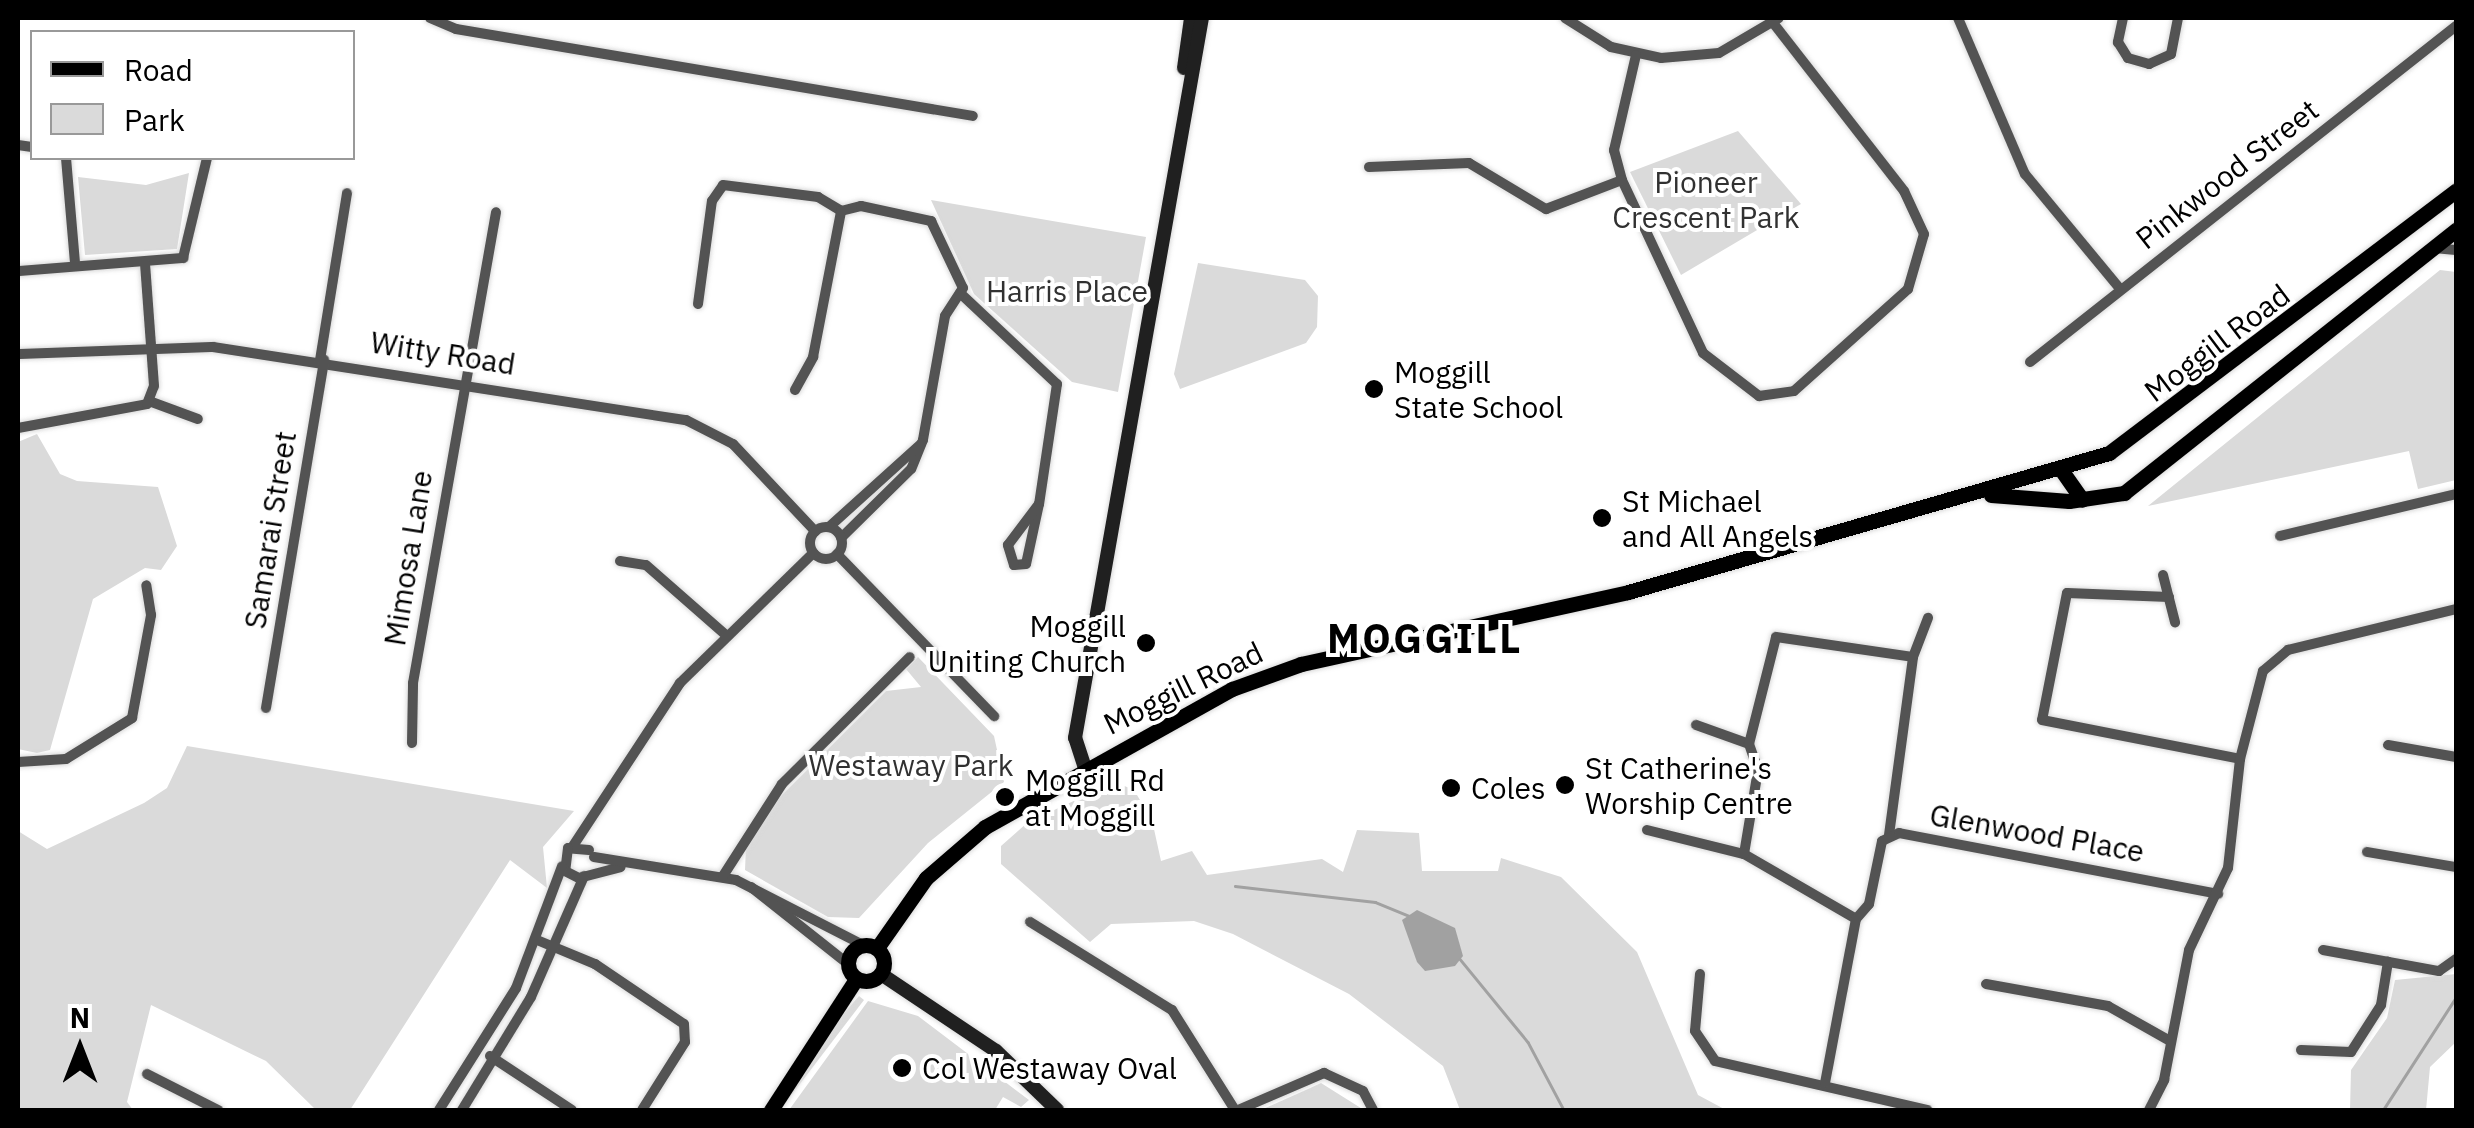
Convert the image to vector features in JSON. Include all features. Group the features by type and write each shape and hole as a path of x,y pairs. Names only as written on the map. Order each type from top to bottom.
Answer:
{"main road":[{"path":"1187,83 1191,18"},
{"path":"1085,768 1076,738 1187,83 1202,18"},
{"name":"Moggill Road","path":"852,971 961,845 1085,768 1286,668 1568,607 2062,471 2143,434 2456,190"},
{"name":"Moggill Road","path":"1987,494 2082,500 2124,494 2160,472 2456,230"},
{"path":"2062,471 2082,500"},
{"path":"870,947 881,974"},
{"path":"771,1110 852,971 881,974 996,1051 1058,1110"}],"street":[{"path":"430,18 456,30 973,116"},
{"path":"1565,18 1636,55 1719,53 1776,20 1918,212 1924,256 1908,289 1828,368 1794,391 1759,396 1703,353 1622,180 1614,150 1636,55"},
{"path":"1958,18 2024,174 2120,289"},
{"path":"2123,18 2118,42 2128,58 2150,64 2171,54 2178,18"},
{"name":"Pinkwood Street","path":"2030,362 2456,26"},
{"path":"66,160 76,263"},
{"path":"18,271 76,263 145,262 191,252 207,160"},
{"path":"1368,167 1469,164 1546,209 1622,180"},
{"path":"698,304 712,201 723,186 818,198 841,211 861,206 932,221 963,277 960,294 945,316 922,443 910,469 841,538 837,554"},
{"name":"Samarai Street","path":"266,708 347,193"},
{"path":"795,390 813,357 841,211"},
{"name":"Mimosa Lane","path":"412,743 413,683 463,381 496,212"},
{"path":"2434,248 2456,250"},
{"path":"145,262 151,345 149,401"},
{"path":"960,294 1057,384 1039,504 1026,564 1014,565 1008,546 1039,504"},
{"name":"Witty Road","path":"18,354 151,345 322,360 699,423 732,444 815,531"},
{"path":"149,401 198,420"},
{"path":"18,428 130,412 149,401"},
{"path":"439,1110 488,1040 537,940 562,866 641,732 727,636 813,553 815,531 829,527 922,443"},
{"path":"2280,536 2456,494"},
{"path":"829,527 841,538"},
{"path":"813,553 837,554 994,716"},
{"path":"620,560 646,566 727,636"},
{"path":"2163,574 2175,622"},
{"path":"18,762 66,759 132,718 151,615 146,585"},
{"path":"2169,597 2067,592 2042,720 2240,760"},
{"path":"2149,1110 2190,950 2218,894 2240,760 2260,679 2280,653 2456,609"},
{"path":"1889,835 1912,657 1928,618"},
{"path":"1744,854 1758,770 1749,744 1776,637 1912,657"},
{"path":"723,876 782,784 910,657"},
{"path":"1696,725 1749,744"},
{"path":"2388,745 2456,757"},
{"path":"462,1110 494,1060 555,947 590,864 595,809"},
{"path":"1647,830 1744,854 1856,920"},
{"name":"Glenwood Place","path":"1826,1083 1856,920 1889,835 2218,894"},
{"path":"573,846 590,864"},
{"path":"2368,852 2456,867"},
{"path":"562,866 629,866 723,876 870,947"},
{"path":"750,886 852,971"},
{"path":"1030,922 1172,1010 1236,1110 1324,1073 1363,1091 1373,1110"},
{"path":"537,940 684,1024 686,1042 642,1110"},
{"path":"2323,950 2439,972 2456,959"},
{"path":"2301,1050 2351,1052 2380,1005 2388,962"},
{"path":"1700,974 1695,1031 1715,1062 1826,1083 1927,1110"},
{"path":"1986,984 2108,1006 2170,1040"},
{"path":"488,1040 494,1060 572,1110"},
{"path":"147,1074 218,1110"}],"green space":[{"name":"Pioneer Crescent Park","path":"1738,131 1801,204 1681,275 1630,172"},
{"path":"189,173 177,249 85,255 78,177 146,185"},
{"name":"Harris Place","path":"931,200 1146,237 1118,392 1072,382 974,294"},
{"path":"1198,263 1305,280 1318,296 1317,327 1306,343 1180,389 1174,374"},
{"path":"2440,270 2456,272 2456,480 2418,489 2409,451 2148,506"},
{"path":"37,434 60,474 77,481 158,487 177,546 161,570 145,568 93,599 50,750 37,753 18,749 18,442"},
{"name":"Westaway Park","path":"918,657 994,736 1004,782 928,843 859,918 828,917 745,870 746,846 776,801 886,691 921,687 906,669"},
{"path":"187,746 574,811 543,847 547,888 510,860 350,1110 316,1110 266,1061 151,1005 127,1102 133,1110 18,1110 18,831 47,849 144,803 167,788"},
{"path":"1115,782 1134,790 1152,820 1161,861 1192,851 1207,875 1322,859 1343,872 1357,830 1419,833 1422,871 1498,871 1501,858 1561,877 1637,952 1698,1095 1726,1110 1460,1110 1443,1066 1349,994 1233,934 1194,921 1111,924 1090,942 1001,864 1001,846 1028,822"},
{"path":"2456,974 2456,1042 2430,1067 2426,1110 2350,1110 2351,1070 2387,1018 2395,980"},
{"path":"859,996 864,1000 780,1110 839,1019"},
{"path":"868,1001 918,1016 1029,1100 1021,1107 1003,1097 995,1110 789,1110"},
{"path":"1321,1083 1364,1110 1261,1110 1308,1089"}],"shaded area":[{"path":"1417,910 1455,928 1463,956 1455,966 1425,971 1417,962 1402,920"}],"waterway":[{"path":"1235,886 1375,902 1409,916"},
{"path":"1460,959 1528,1042 1564,1110"},
{"path":"2383,1110 2456,997"}],"place":[{"name":"Moggill State School","path":"1374,389"},
{"name":"St Michael and All Angels","path":"1602,518"},
{"name":"Moggill Uniting Church","path":"1146,643"},
{"name":"St Catherine's Worship Centre","path":"1565,785"},
{"name":"Coles","path":"1451,788"},
{"name":"Moggill Rd at Moggill","path":"1005,797"},
{"name":"Col Westaway Oval","path":"902,1068"}],"district":[{"name":"MOGGILL","path":"1425,638"}]}
